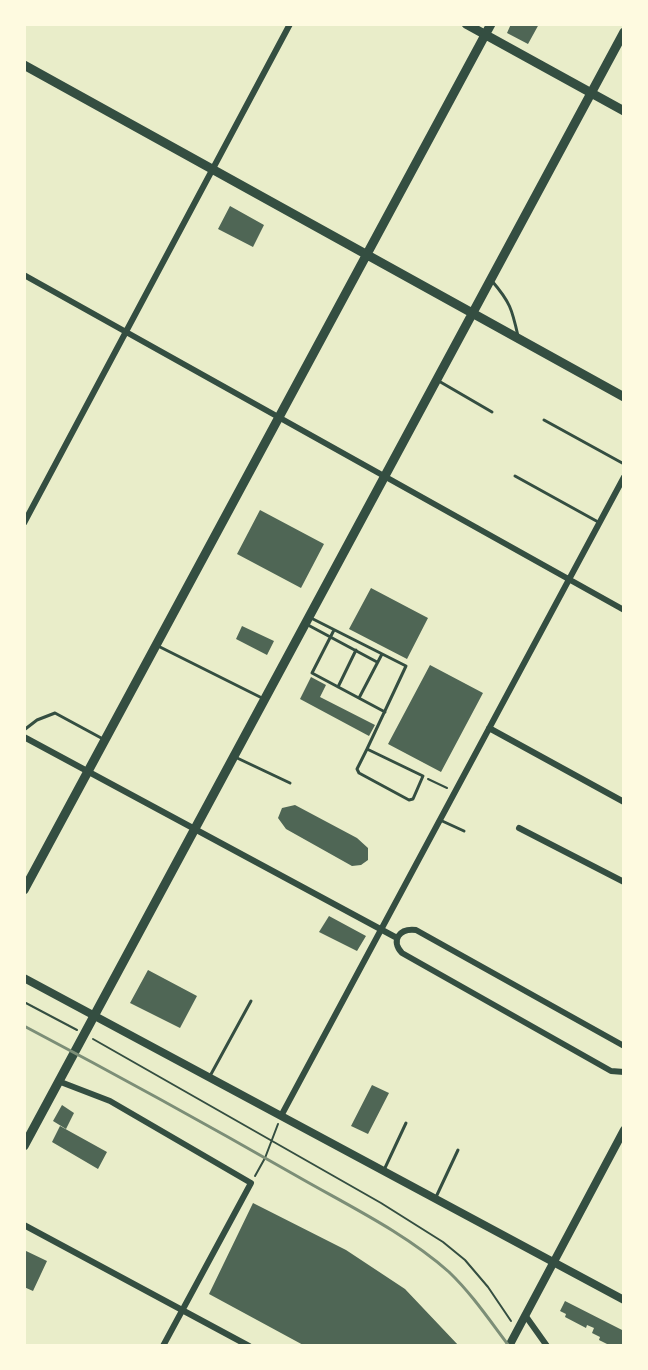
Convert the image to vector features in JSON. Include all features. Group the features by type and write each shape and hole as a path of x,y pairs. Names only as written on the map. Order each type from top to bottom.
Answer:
{"main road":[{"path":"466,24 624,111"},
{"path":"24,890 491,24"},
{"path":"24,1146 624,32"},
{"path":"24,65 624,397"},
{"path":"509,1346 624,1130"}],"street":[{"path":"24,523 290,24"},
{"path":"24,275 624,610"},
{"path":"281,1116 624,477"},
{"path":"489,728 624,802"},
{"path":"24,737 397,938"},
{"path":"519,828 624,882"},
{"path":"624,1046 416,930 408,929 400,933 397,938 396,944 402,953 611,1071 624,1072"},
{"path":"24,978 624,1300"},
{"path":"58,1081 110,1101 251,1183 163,1346"},
{"path":"24,1225 249,1346"},
{"path":"525,1315 547,1346"}],"lane":[{"path":"490,280 513,309 519,339"},
{"path":"437,380 492,412"},
{"path":"544,420 624,464"},
{"path":"515,476 600,523"},
{"path":"308,620 334,630 406,666 357,769 359,773 410,800 413,799 423,776 367,749"},
{"path":"308,620 330,636 377,662"},
{"path":"334,630 312,673 385,712"},
{"path":"156,645 265,700"},
{"path":"338,687 356,650"},
{"path":"359,698 382,654"},
{"path":"24,730 37,720 55,712 105,739"},
{"path":"234,757 290,783"},
{"path":"440,820 465,831"},
{"path":"210,1077 251,1001"},
{"path":"383,1170 406,1123"},
{"path":"435,1198 458,1150"}],"path":[{"path":"423,776 455,792"},
{"path":"24,1002 75,1029"},
{"path":"98,1042 272,1139 443,1242 465,1260 510,1320"},
{"path":"251,1183 281,1116"}],"building":[{"path":"511,24 539,24 528,44 507,33"},
{"path":"230,206 264,225 253,247 218,229"},
{"path":"260,510 324,544 301,588 237,554"},
{"path":"371,588 428,618 407,659 349,629"},
{"path":"242,626 274,641 267,655 236,639"},
{"path":"430,665 483,693 441,772 388,744"},
{"path":"311,677 326,685 320,697 375,725 369,736 300,699"},
{"path":"295,805 357,838 368,848 368,860 361,865 352,866 286,829 278,818 282,808"},
{"path":"329,916 366,936 357,951 319,932"},
{"path":"148,970 197,996 180,1028 130,1003"},
{"path":"372,1085 389,1093 368,1134 351,1126"},
{"path":"62,1105 74,1113 66,1129 53,1121"},
{"path":"60,1126 107,1152 98,1169 52,1142"},
{"path":"253,1203 346,1250 405,1289 459,1346 305,1346 209,1294"},
{"path":"24,1250 47,1261 33,1291 24,1287"},
{"path":"565,1301 624,1331 624,1346 611,1346 599,1340 600,1337 592,1333 594,1328 587,1325 586,1328 565,1317 566,1314 560,1311"}],"railway":[{"path":"24,1026 228,1137 413,1244 457,1280 509,1346"}]}
